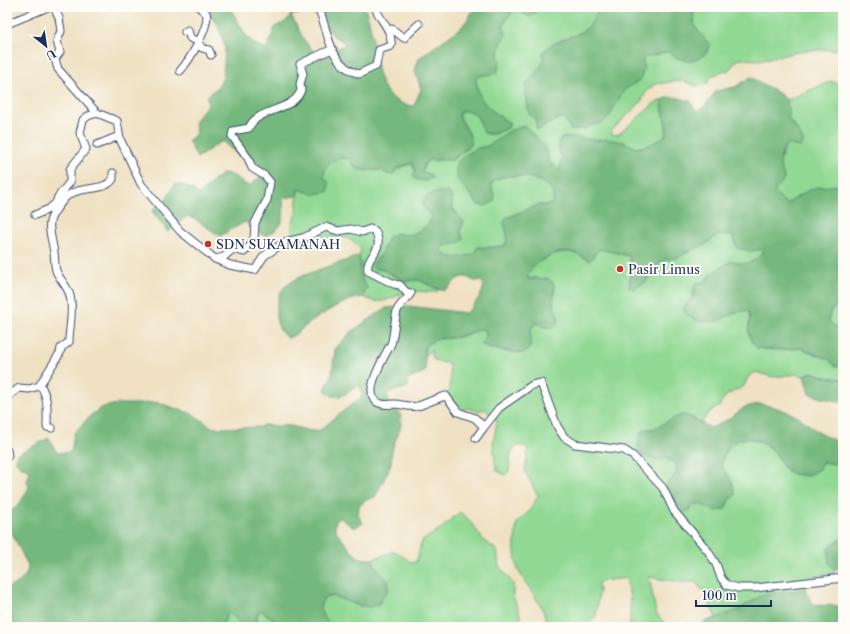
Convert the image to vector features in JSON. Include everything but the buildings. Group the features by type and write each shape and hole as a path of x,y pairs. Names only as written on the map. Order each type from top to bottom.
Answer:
{"street":[{"path":"7,24 48,7"},
{"path":"54,7 59,18 61,31 57,41 60,52 56,57 55,62 67,80 97,113 117,121 119,136 144,190 186,238 215,259 230,265 256,270 264,256 285,242 303,238 326,227 338,231 348,229 364,232 373,229 379,240 376,253 369,263 368,271 394,284 400,285 406,292 411,292 408,299 397,310 392,333 392,342 373,382 372,394 375,401 383,406 394,404 416,406 446,396 458,412 475,417 484,427"},
{"path":"180,71 207,21 206,13 200,7"},
{"path":"318,7 332,49 345,67 353,72 362,74 376,66 379,50 391,46 392,39 389,30 375,7"},
{"path":"389,30 392,29 404,38 419,24"},
{"path":"185,32 188,30 190,38 197,42 202,48 209,50 211,55"},
{"path":"215,259 224,258 228,252 232,250 239,249 244,252 251,245 256,235 255,223 267,200 270,182 265,176 252,168 248,158 232,136 233,131 249,128 258,117 273,112 297,96 300,93 300,84 303,74 300,64 332,49"},
{"path":"35,215 49,210 56,203 58,197 70,182 70,169 79,160 86,149 80,133 84,119 97,113"},
{"path":"97,145 119,136"},
{"path":"7,397 18,388 30,389 40,385 60,353 61,348 69,343 71,310 68,290 56,270 49,222 69,195 80,190 107,185 113,179 113,173"},
{"path":"476,438 499,408 532,385 541,383 557,426 568,441 589,447 624,450 633,456 655,478 663,488 676,513 708,551 716,564 721,578 727,585 738,588 755,588 843,578"},
{"path":"40,385 44,391 47,403 46,427 52,428"}],"green space":[{"path":"210,7 226,7 234,14 245,34 258,45 267,49 275,27 285,22 291,15 286,7 364,7 369,20 381,81 388,93 398,102 414,106 421,89 415,71 419,58 461,28 470,16 474,7 541,7 532,16 527,16 516,9 505,21 503,25 506,34 497,53 500,61 497,73 479,76 476,79 483,101 491,110 510,124 508,128 493,134 484,133 479,120 474,114 471,112 461,111 459,115 470,136 471,144 452,160 429,160 425,163 422,172 430,174 433,178 424,181 415,179 413,175 415,171 412,163 395,169 395,173 391,175 384,171 378,170 360,170 356,168 350,158 332,161 327,167 323,176 329,183 328,192 314,194 298,189 297,196 283,198 282,221 272,233 265,236 245,222 220,236 195,219 187,216 168,232 152,211 167,198 175,184 187,186 199,194 223,173 233,175 243,183 250,186 260,177 261,169 254,161 239,156 222,141 197,158 188,141 196,134 195,120 208,104 207,96 218,87 223,78 225,48 218,25 210,17","holes":["308,12 320,17 334,36 346,44 319,58 304,40 291,15"]},
{"path":"541,7 843,7 843,44 835,50 808,50 760,60 740,59 736,61 729,70 711,76 707,84 696,86 683,81 678,81 655,84 647,91 640,103 611,131 613,135 619,134 655,103 663,100 662,105 666,127 665,136 650,145 636,148 624,142 592,139 561,155 562,159 559,171 549,161 545,147 525,126 511,130 488,146 478,148 495,197 491,185 496,180 503,177 523,176 533,178 549,187 553,193 553,202 549,205 538,205 506,218 506,244 502,246 483,247 475,251 472,255 456,258 445,254 442,251 443,247 451,243 460,242 460,230 463,226 462,221 452,206 451,196 434,192 423,202 423,206 432,217 426,226 422,230 412,234 407,235 396,233 386,241 381,255 374,261 380,269 405,281 419,280 439,290 435,292 408,291 387,300 376,302 363,297 367,288 359,273 361,248 347,238 328,237 306,241 292,234 292,224 296,213 298,189 313,194 323,192 323,181 327,166 335,159 341,158 351,158 372,170 382,170 387,174 412,163 419,179 424,181 426,174 422,172 425,163 429,160 452,160 468,148 470,135 459,115 461,111 471,112 474,114 479,120 484,133 495,134 504,129 510,124 491,110 483,101 476,79 478,76 497,73 500,38 506,22 515,9 532,16"},
{"path":"601,7 693,7 695,27 710,45 709,49 703,56 690,62 677,58 668,52 646,57 643,60 644,69 640,80 624,90 609,117 603,123 593,125 585,129 571,130 564,118 559,118 537,131 535,120 529,114 525,87 543,62 543,53 545,50 554,43 577,34 587,28"},
{"path":"751,77 774,90 787,100 789,120 803,140 803,144 800,147 787,144 781,156 780,162 784,179 776,188 775,192 787,204 807,191 817,187 843,185 843,301 830,311 829,321 843,334 843,367 836,366 828,359 801,348 782,350 757,348 749,334 748,311 741,311 732,314 718,322 697,321 685,313 684,308 693,297 696,283 705,282 710,274 731,261 748,263 755,260 762,253 761,249 752,251 737,248 732,235 718,235 703,246 694,248 679,257 665,260 652,269 646,282 634,289 629,288 631,274 630,257 626,255 599,249 590,261 570,252 551,255 533,267 527,278 548,278 554,284 553,302 559,320 554,328 545,327 537,323 533,325 531,329 530,344 524,353 490,349 481,344 486,336 486,331 481,329 457,337 439,339 427,344 424,350 426,371 408,380 408,387 387,393 390,408 399,412 401,417 400,430 392,449 391,463 375,497 366,500 359,506 358,515 363,523 354,528 339,517 335,524 336,531 355,555 364,559 372,559 376,567 388,581 388,590 378,605 370,607 360,606 332,596 323,599 320,608 323,616 334,627 273,627 274,619 260,610 257,614 255,623 247,627 242,626 232,615 227,614 222,627 7,627 7,588 14,585 24,577 28,570 28,566 7,523 7,513 19,505 29,487 27,481 30,472 27,468 21,467 16,462 16,455 49,438 57,453 71,452 74,433 91,415 103,407 118,404 156,402 193,414 213,428 261,427 262,425 291,426 311,431 320,430 362,396 360,385 338,397 329,394 325,390 332,374 335,349 352,331 386,308 408,306 466,313 482,293 483,284 481,281 475,281 466,277 460,277 443,291 419,280 405,281 385,270 375,269 372,266 381,255 388,237 396,233 407,235 412,234 422,230 426,226 432,217 423,206 422,202 427,196 440,192 448,192 451,196 453,210 464,222 460,230 463,238 460,242 451,243 443,247 442,251 449,256 456,258 472,255 478,247 493,248 506,245 507,235 504,222 506,218 538,205 549,205 553,202 553,193 549,187 542,182 533,178 513,176 503,177 496,180 491,185 495,198 493,202 485,206 478,205 457,178 456,164 462,157 478,148 488,146 511,130 525,126 545,147 549,161 559,171 562,159 558,142 561,138 577,137 596,141 605,139 624,142 636,148 650,145 665,136 667,132 662,104 663,100 673,97 690,101 697,112 705,106 716,91 735,87"},
{"path":"831,81 843,86 843,185 799,196 787,204 775,192 776,188 784,178 780,166 781,157 787,144 792,144 796,147 798,131 789,120 787,100"},
{"path":"718,235 732,235 737,248 752,251 761,249 762,253 751,262 745,264 731,261 710,274 705,282 694,287 693,297 686,304 721,319 743,310 748,311 750,315 748,332 762,349 782,350 800,348 828,359 836,366 843,367 843,379 828,378 815,373 810,373 804,376 798,374 773,377 755,372 748,377 744,386 727,395 721,402 720,406 708,413 701,424 694,418 681,415 654,429 645,429 640,439 639,446 642,452 649,459 668,459 676,464 675,475 667,483 668,488 672,497 681,506 689,511 695,504 713,509 725,509 729,500 735,495 732,480 721,466 728,447 738,440 750,439 768,446 778,457 783,467 823,462 843,465 843,538 828,547 829,563 834,569 834,574 808,577 806,589 762,595 738,610 716,618 704,592 695,582 679,582 649,577 656,613 665,624 665,627 630,627 630,597 626,578 602,581 598,583 599,592 596,616 585,626 546,627 544,614 536,598 521,575 515,558 517,522 529,512 538,496 525,471 528,450 525,446 516,447 513,449 510,457 509,471 505,475 496,470 493,444 497,420 485,409 477,411 468,408 464,410 456,406 447,394 450,383 449,364 434,360 431,354 432,350 424,356 427,345 435,340 469,334 481,329 486,331 486,336 481,344 508,352 522,353 527,351 530,346 531,330 533,325 537,323 545,327 559,320 553,302 555,288 536,278 526,278 533,267 544,259 558,253 570,252 590,260 599,249 604,249 630,257 631,274 629,283 646,282 657,265 663,260 689,252"},
{"path":"358,256 361,264 359,273 367,288 363,297 348,301 319,316 293,336 287,338 278,326 276,314 278,300 282,290 288,284 307,274"},
{"path":"843,301 843,334 829,321 830,312"},
{"path":"812,372 826,377 843,379 843,402 809,394 804,376"},
{"path":"759,404 793,414 818,432 843,445 843,465 823,462 819,469 807,476 793,474 786,470 773,450 765,444 748,438 741,439 734,442 728,448 721,466 732,483 735,495 729,500 725,509 716,511 699,504 695,504 685,513 673,500 667,483 675,475 676,464 672,461 643,455 639,451 638,445 640,432 656,428 674,418 685,415 711,428 729,419 745,407"},
{"path":"460,512 469,520 485,542 497,550 499,566 513,583 513,596 521,617 522,627 334,627 323,616 320,608 323,599 332,596 360,606 378,605 388,590 388,581 376,567 372,559 395,551 411,562 416,562 422,541 443,527"},
{"path":"843,538 843,568 834,569 829,563 828,547"},
{"path":"806,589 813,605 843,606 843,627 696,627 707,621 738,610 762,595"},
{"path":"260,610 274,619 273,627 222,627 227,614 232,615 242,626 255,623"}],"place":[{"name":"SDN SUKAMANAH","path":"208,244"},
{"name":"Pasir Limus","path":"620,269"}]}
